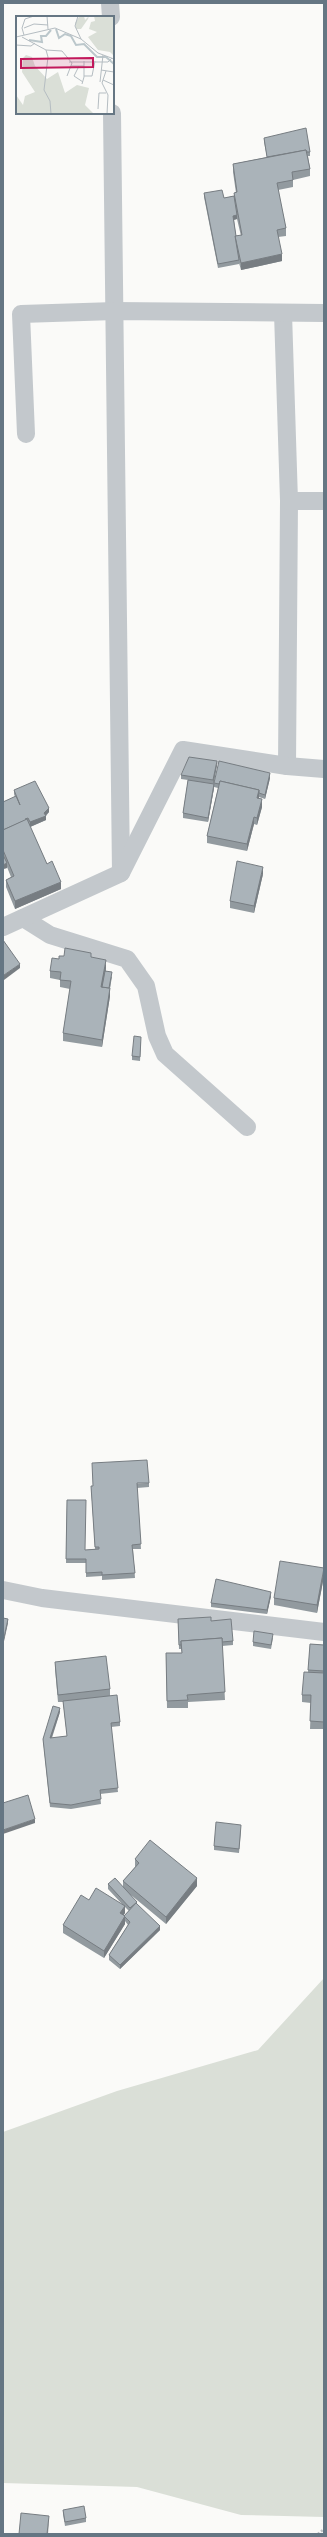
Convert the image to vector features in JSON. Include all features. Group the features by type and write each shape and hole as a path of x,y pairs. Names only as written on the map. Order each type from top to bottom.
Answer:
{"street":[{"path":"110,3 111,16"},
{"path":"112,114 121,873"},
{"path":"26,434 21,314 115,311 324,313"},
{"path":"283,313 289,501 287,766"},
{"path":"289,501 324,501"},
{"path":"3,927 121,873 183,750 287,766 324,769"},
{"path":"22,918 50,935 127,959 146,986 157,1036 166,1054 247,1127"},
{"path":"3,1590 42,1598 324,1632"}],"path":[{"path":"318,2534 324,2529"}],"shaded area":[{"path":"324,1978 324,2517 241,2515 137,2487 3,2483 3,2132 117,2091 258,2050"}],"building":[{"path":"306,128 310,152 307,152 306,150 267,157 264,138"},
{"path":"306,150 310,169 292,172 293,180 277,183 286,228 277,230 282,254 241,263 235,236 242,235 234,193 237,192 233,164"},
{"path":"222,190 224,198 234,196 237,215 233,216 239,260 218,264 204,193"},
{"path":"189,757 217,761 213,780 181,775"},
{"path":"219,761 270,773 265,795 259,793 259,790 220,781 219,784 214,783"},
{"path":"188,780 214,784 208,818 183,813"},
{"path":"35,781 49,808 44,813 46,816 30,822 28,818 3,830 3,802 16,796 20,805 14,790"},
{"path":"220,781 259,790 257,798 262,799 257,818 254,817 247,844 207,836"},
{"path":"27,819 47,864 52,861 61,882 15,901 6,880 14,876 3,850 3,830"},
{"path":"3,855 7,863 3,865"},
{"path":"237,861 263,867 254,906 230,901"},
{"path":"3,940 20,964 4,975 3,974"},
{"path":"65,948 91,953 91,957 106,960 101,987 110,988 102,1040 63,1033 71,981 60,980 61,972 50,971 52,958 59,959 59,956 64,956"},
{"path":"105,971 112,972 109,988 102,987"},
{"path":"134,1036 141,1037 140,1057 132,1056"},
{"path":"147,1460 149,1483 137,1483 141,1544 132,1545 135,1573 102,1575 102,1572 86,1573 86,1559 66,1559 67,1500 86,1500 85,1550 99,1549 99,1547 95,1547 91,1486 93,1486 92,1463"},
{"path":"280,1561 324,1568 317,1605 274,1598"},
{"path":"216,1579 271,1592 267,1610 211,1603"},
{"path":"211,1617 211,1621 231,1619 233,1641 222,1642 222,1638 181,1641 181,1645 179,1645 178,1619"},
{"path":"3,1618 8,1619 3,1642"},
{"path":"254,1631 273,1634 271,1645 253,1642"},
{"path":"222,1638 225,1692 187,1695 188,1700 167,1701 166,1653 182,1653 181,1641"},
{"path":"310,1644 324,1645 324,1671 308,1670"},
{"path":"106,1656 110,1689 58,1695 55,1662"},
{"path":"304,1672 324,1673 324,1722 310,1721 311,1695 302,1695"},
{"path":"117,1695 120,1722 111,1723 118,1788 100,1790 101,1799 71,1805 50,1803 43,1739 53,1706 60,1708 50,1738 67,1736 63,1701"},
{"path":"28,1795 35,1819 3,1830 3,1803"},
{"path":"216,1822 241,1825 239,1849 214,1846"},
{"path":"150,1840 197,1878 166,1917 123,1881 139,1863 135,1859"},
{"path":"115,1878 137,1902 130,1908 108,1884"},
{"path":"96,1888 125,1906 120,1913 125,1916 104,1951 63,1925 81,1895 89,1900"},
{"path":"136,1903 160,1926 120,1965 109,1955 130,1922 124,1916"},
{"path":"84,2506 86,2518 65,2522 63,2510"},
{"path":"21,2513 49,2516 47,2534 19,2534"}]}
